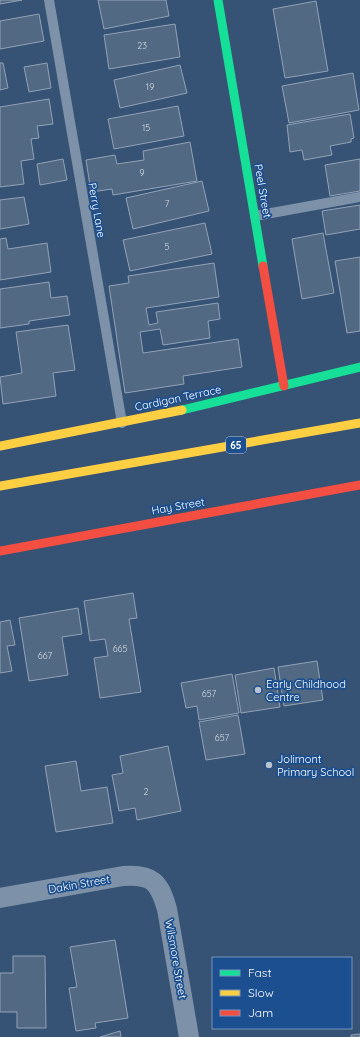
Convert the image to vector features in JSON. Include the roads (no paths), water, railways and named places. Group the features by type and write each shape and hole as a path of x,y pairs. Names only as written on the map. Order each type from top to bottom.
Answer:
{"street":[{"name":"Peel Street","path":"218,0 284,386"},
{"name":"Cardigan Terrace","path":"0,446 122,423 360,367"},
{"name":"65","path":"0,486 360,423"},
{"name":"Hay Street","path":"0,550 360,486"},
{"name":"Dakin Street","path":"0,898 123,876 145,876 156,884"},
{"name":"Wilsmore Street","path":"156,884 168,909 189,1037"}],"lane":[{"name":"Perry Lane","path":"49,0 122,423"},
{"path":"255,216 360,197"}],"place":[{"name":"Early Childhood Centre","path":"258,690"},
{"name":"Jolimont Primary School","path":"269,765"}]}
